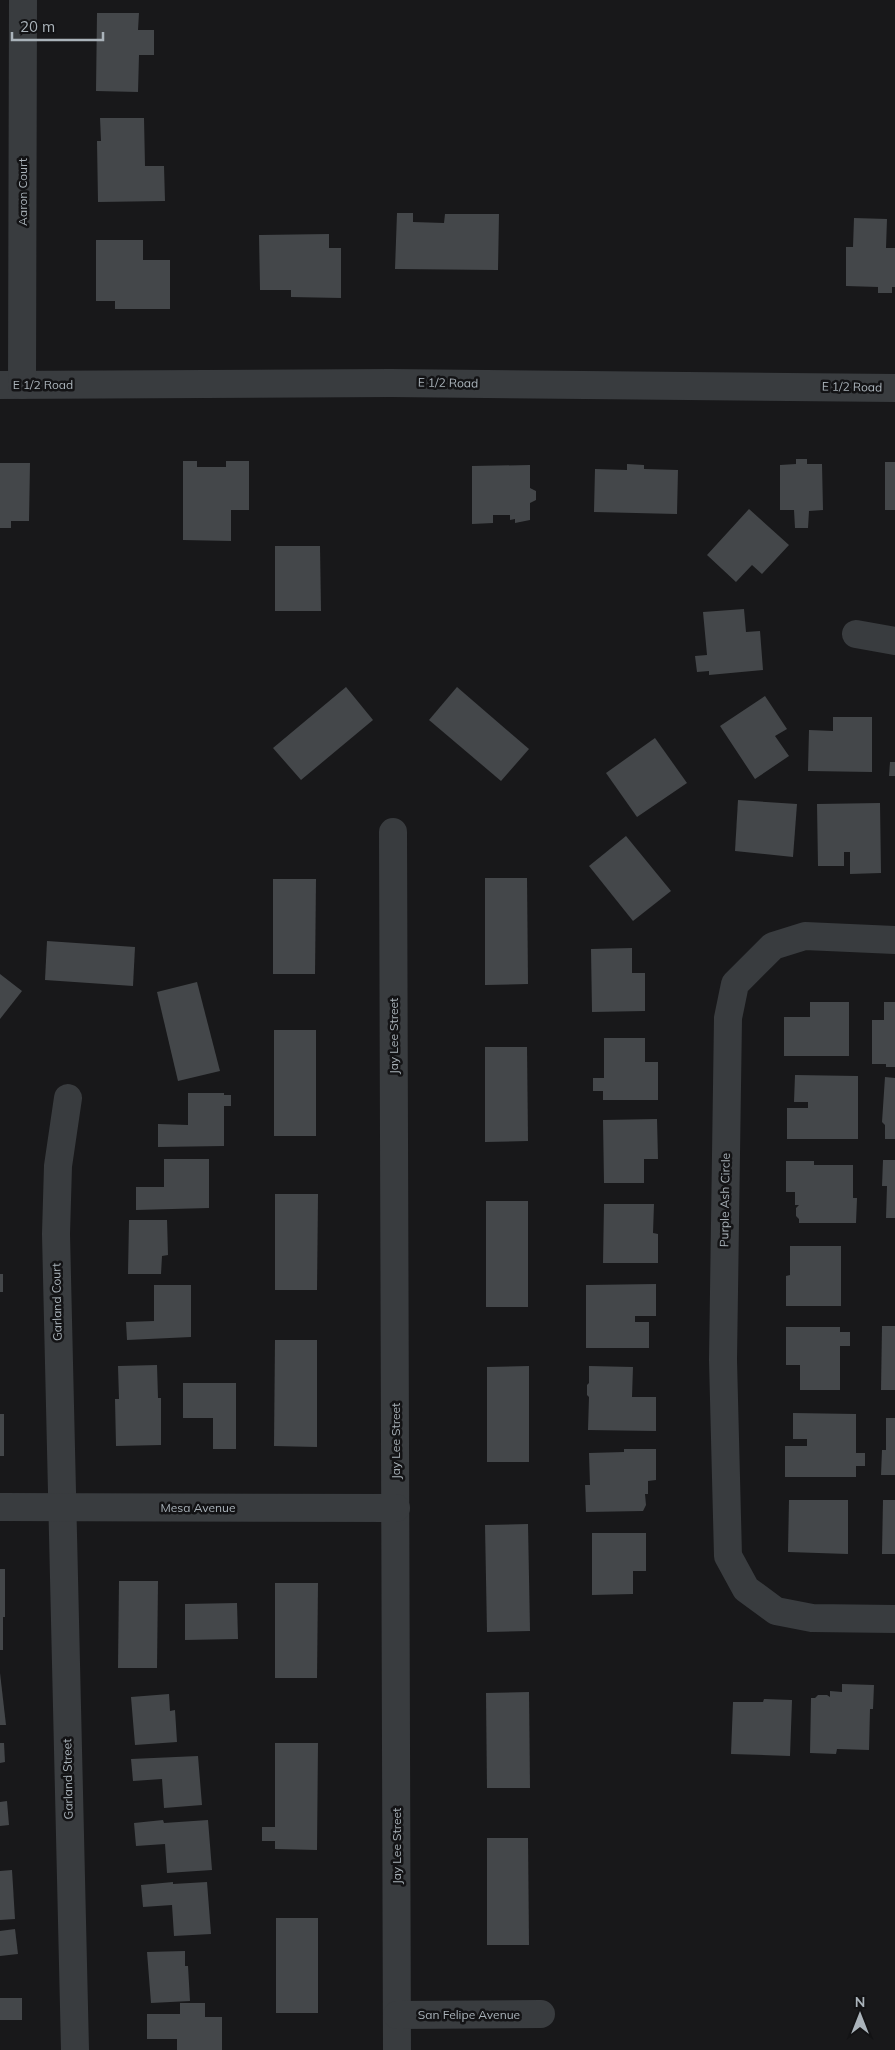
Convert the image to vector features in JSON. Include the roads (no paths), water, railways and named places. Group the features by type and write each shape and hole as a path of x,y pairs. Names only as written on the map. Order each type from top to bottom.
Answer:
{"street":[{"name":"Aaron Court","path":"11,385 23,0"},
{"name":"E 1/2 Road","path":"11,385 391,383 895,388"},
{"path":"856,634 895,640"},
{"name":"Jay Lee Street","path":"393,832 397,2050"},
{"name":"Purple Ash Circle","path":"895,940 804,936 772,946 735,984 728,1018 723,1360 728,1556 746,1589 776,1611 812,1618 895,1619"},
{"name":"Garland Court","path":"61,1508 56,1234 58,1166 68,1098"},
{"name":"Mesa Avenue","path":"0,1507 396,1508"},
{"name":"Garland Street","path":"61,1508 75,2050"},
{"name":"San Felipe Avenue","path":"397,2015 542,2014"}]}
